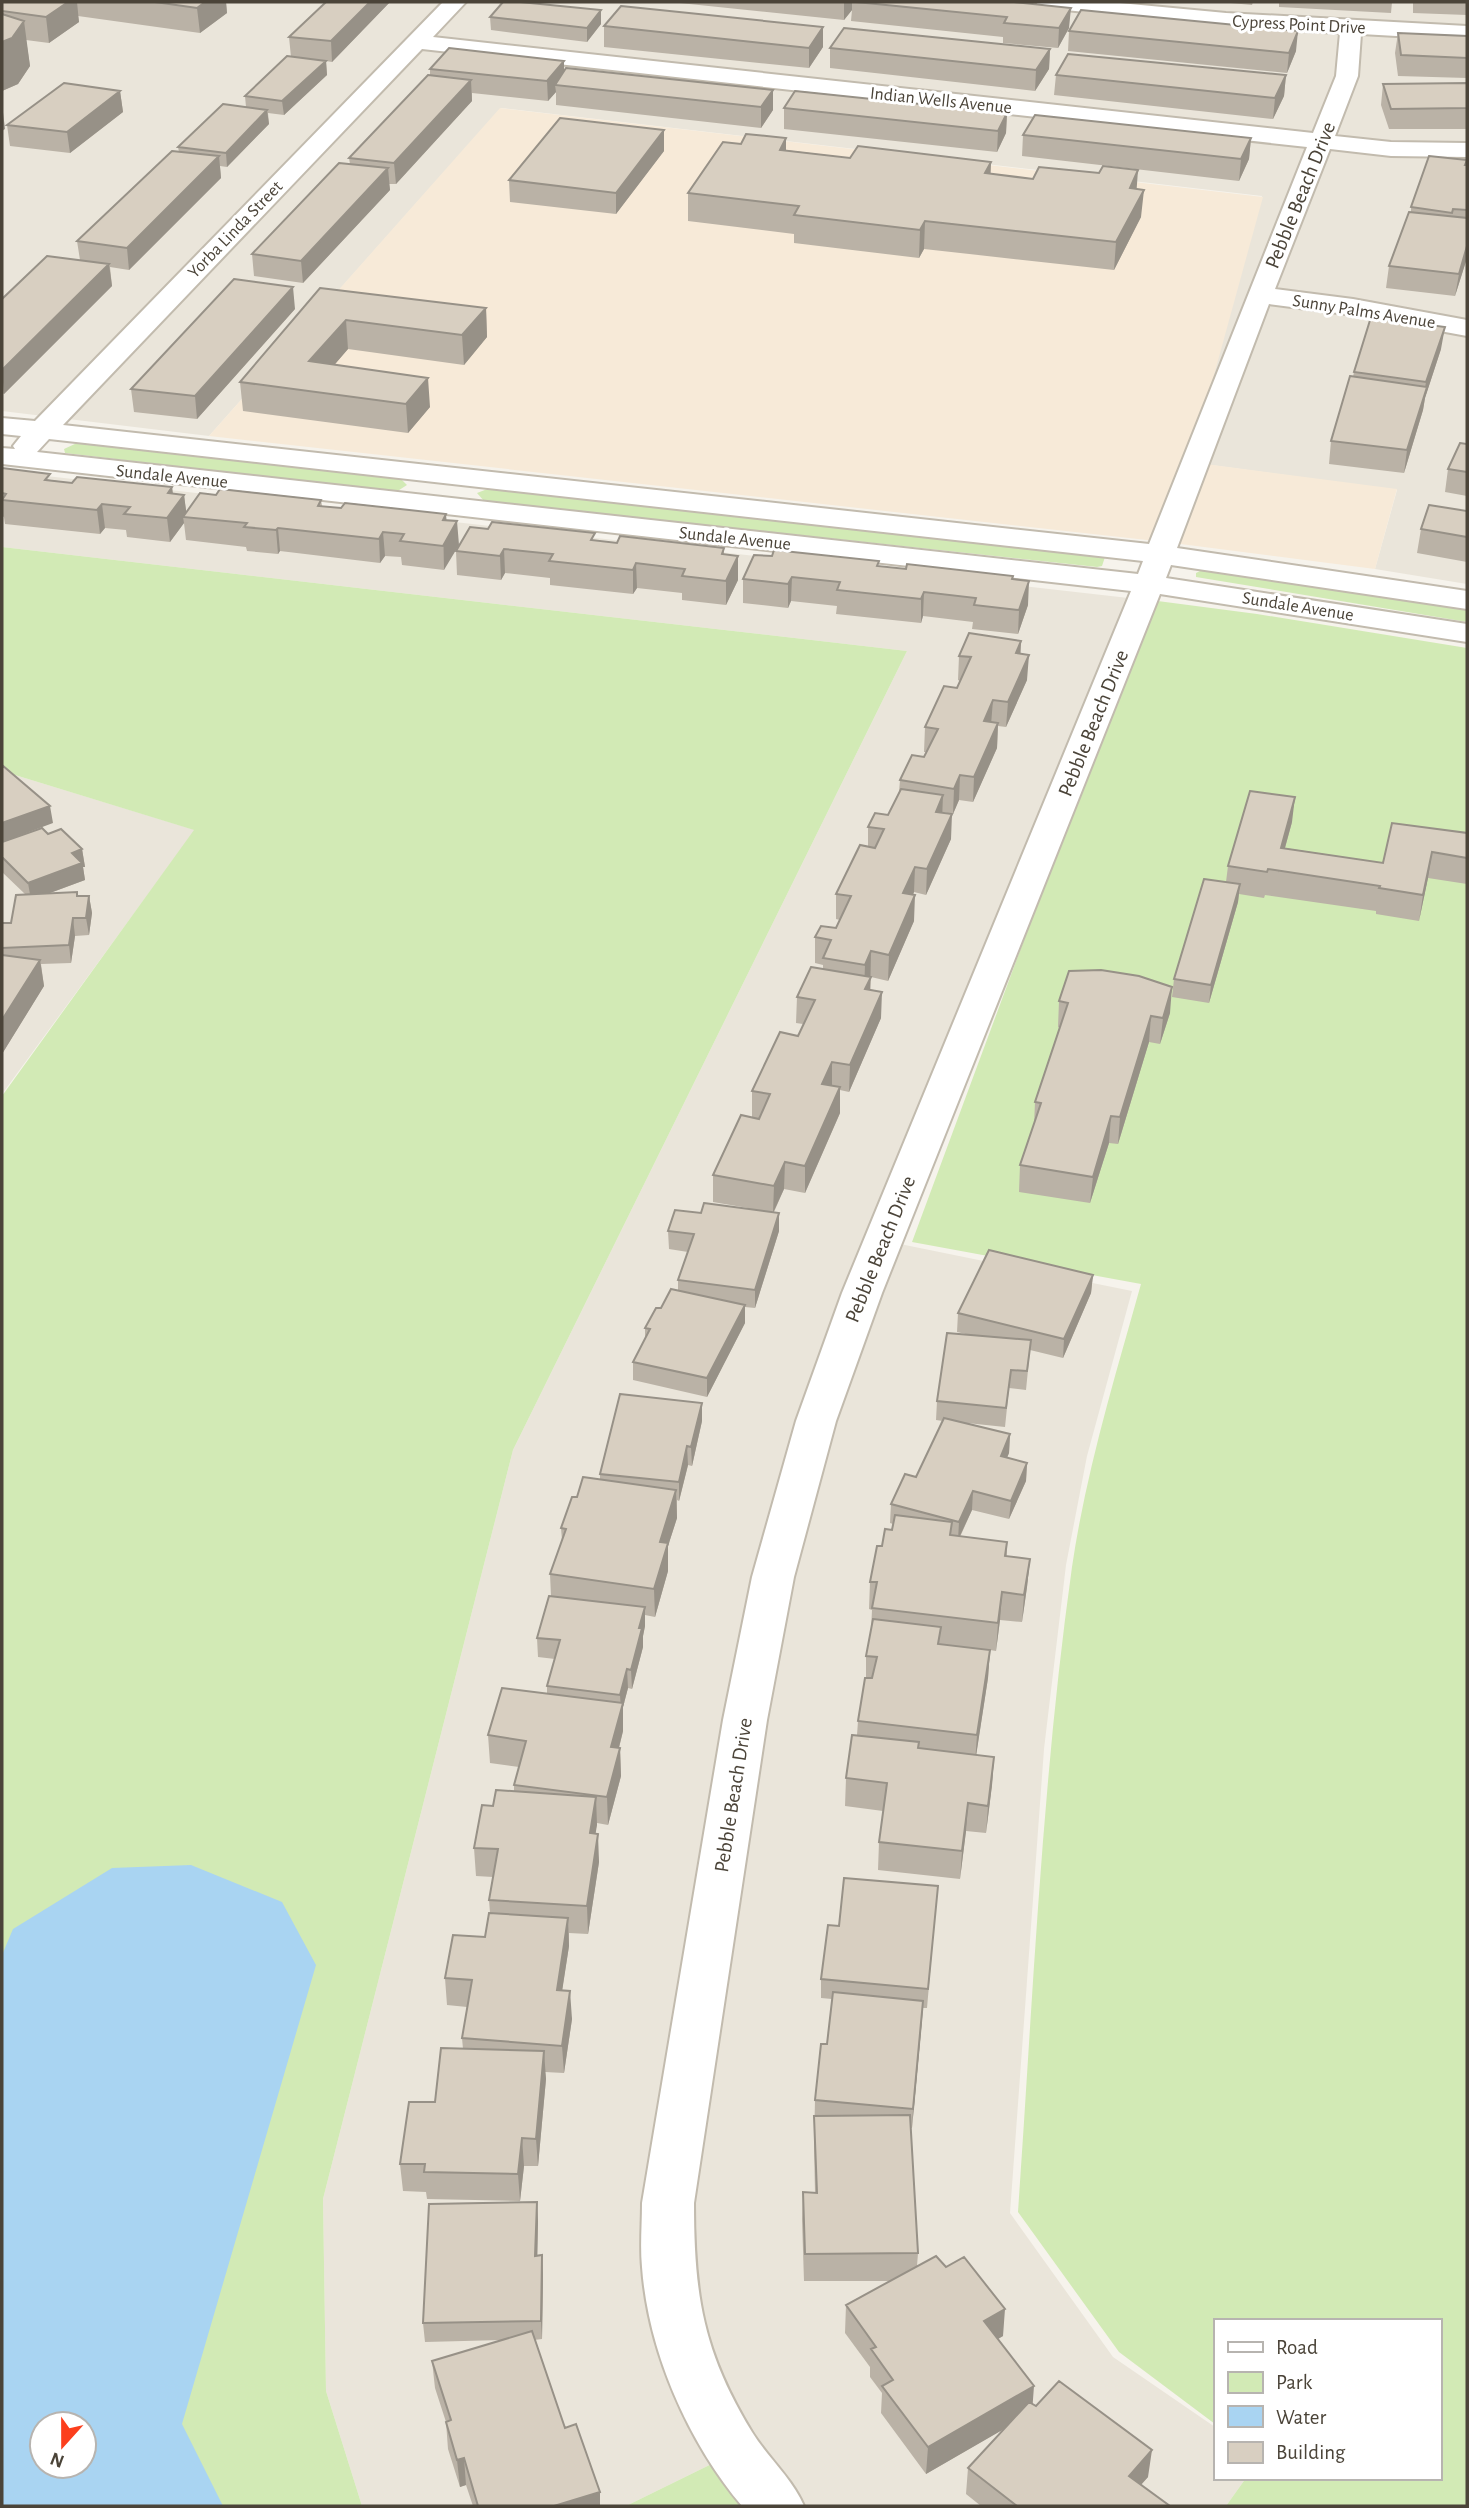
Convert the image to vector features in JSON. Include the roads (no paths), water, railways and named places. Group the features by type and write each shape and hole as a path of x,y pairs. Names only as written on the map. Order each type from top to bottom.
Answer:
{"street":[{"name":"Yorba Linda Street","path":"9,457 39,431 455,2"},
{"name":"Cypress Point Drive","path":"1047,2 1226,20 1467,33"},
{"name":"Pebble Beach Drive","path":"776,2506 756,2484 711,2412 684,2346 668,2270 667,2203 745,1720 773,1577 816,1421 862,1293 1154,569 1347,76 1351,27"},
{"name":"Indian Wells Avenue","path":"415,43 1391,149 1467,150"},
{"name":"Sunny Palms Avenue","path":"1260,295 1353,307 1467,328"},
{"name":"Sundale Avenue","path":"2,426 1154,569 1467,633"},
{"name":"Sundale Avenue","path":"9,457 1154,569 1306,574 1467,600"}],"water":[{"path":"191,1865 282,1902 316,1965 182,2424 223,2506 2,2506 2,1955 13,1929 112,1868"}]}
